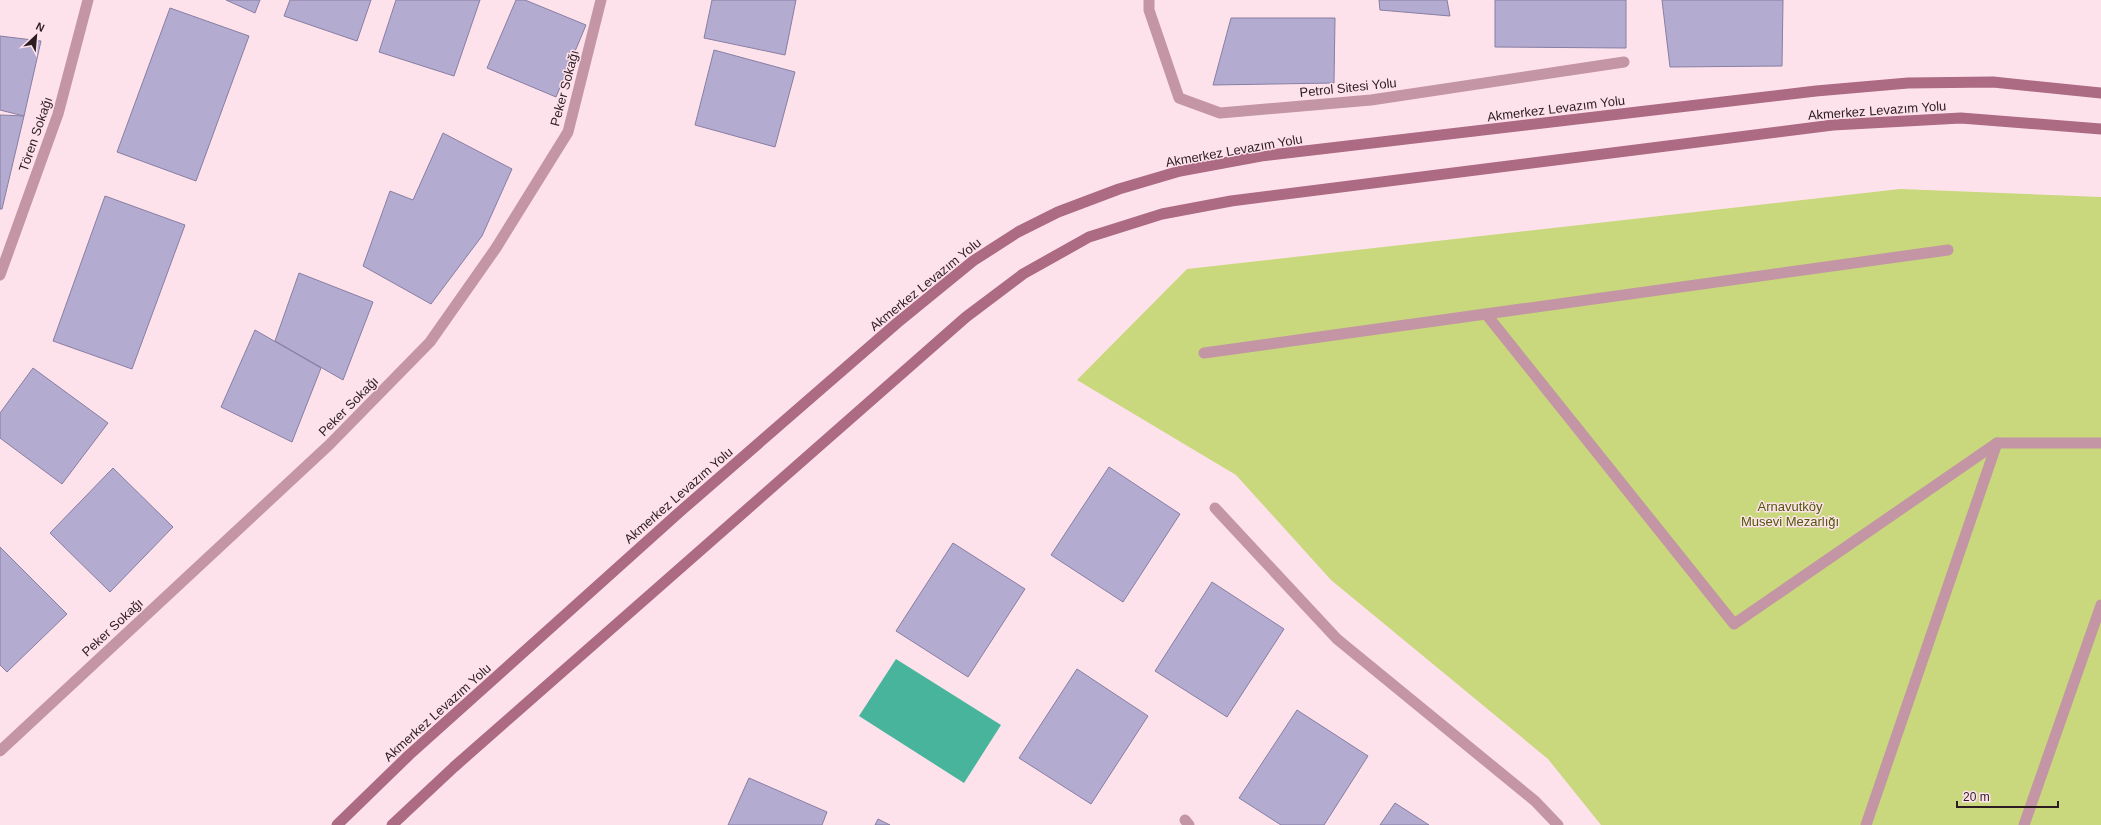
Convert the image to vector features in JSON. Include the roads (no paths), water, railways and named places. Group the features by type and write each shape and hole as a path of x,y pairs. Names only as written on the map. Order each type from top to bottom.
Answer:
{"main road":[{"name":"Akmerkez Levazım Yolu","path":"337,825 438,729 683,509 897,323 974,261 1018,232 1058,212 1119,189 1180,171 1261,156 1816,91 1908,83 1993,82 2101,93"},
{"name":"Akmerkez Levazım Yolu","path":"392,825 454,767 966,317 1023,274 1089,237 1162,214 1231,200 1833,125 1962,118 2101,129"}],"street":[{"name":"Tören Sokağı","path":"0,275 58,114 88,0"},
{"name":"Peker Sokağı","path":"0,751 329,445 430,342 496,248 568,132 601,0"},
{"name":"Petrol Sitesi Yolu","path":"1149,0 1149,10 1179,98 1220,113 1371,100 1624,62"},
{"path":"1204,353 1948,250"},
{"path":"1486,314 1734,624 1997,443 2101,443"},
{"path":"1866,825 1997,443"},
{"path":"1216,508 1337,639 1535,801 1558,825"},
{"path":"2024,825 2101,605"}],"park label":[{"name":"Arnavutköy Musevi Mezarlığı","path":"1790,514"}]}
